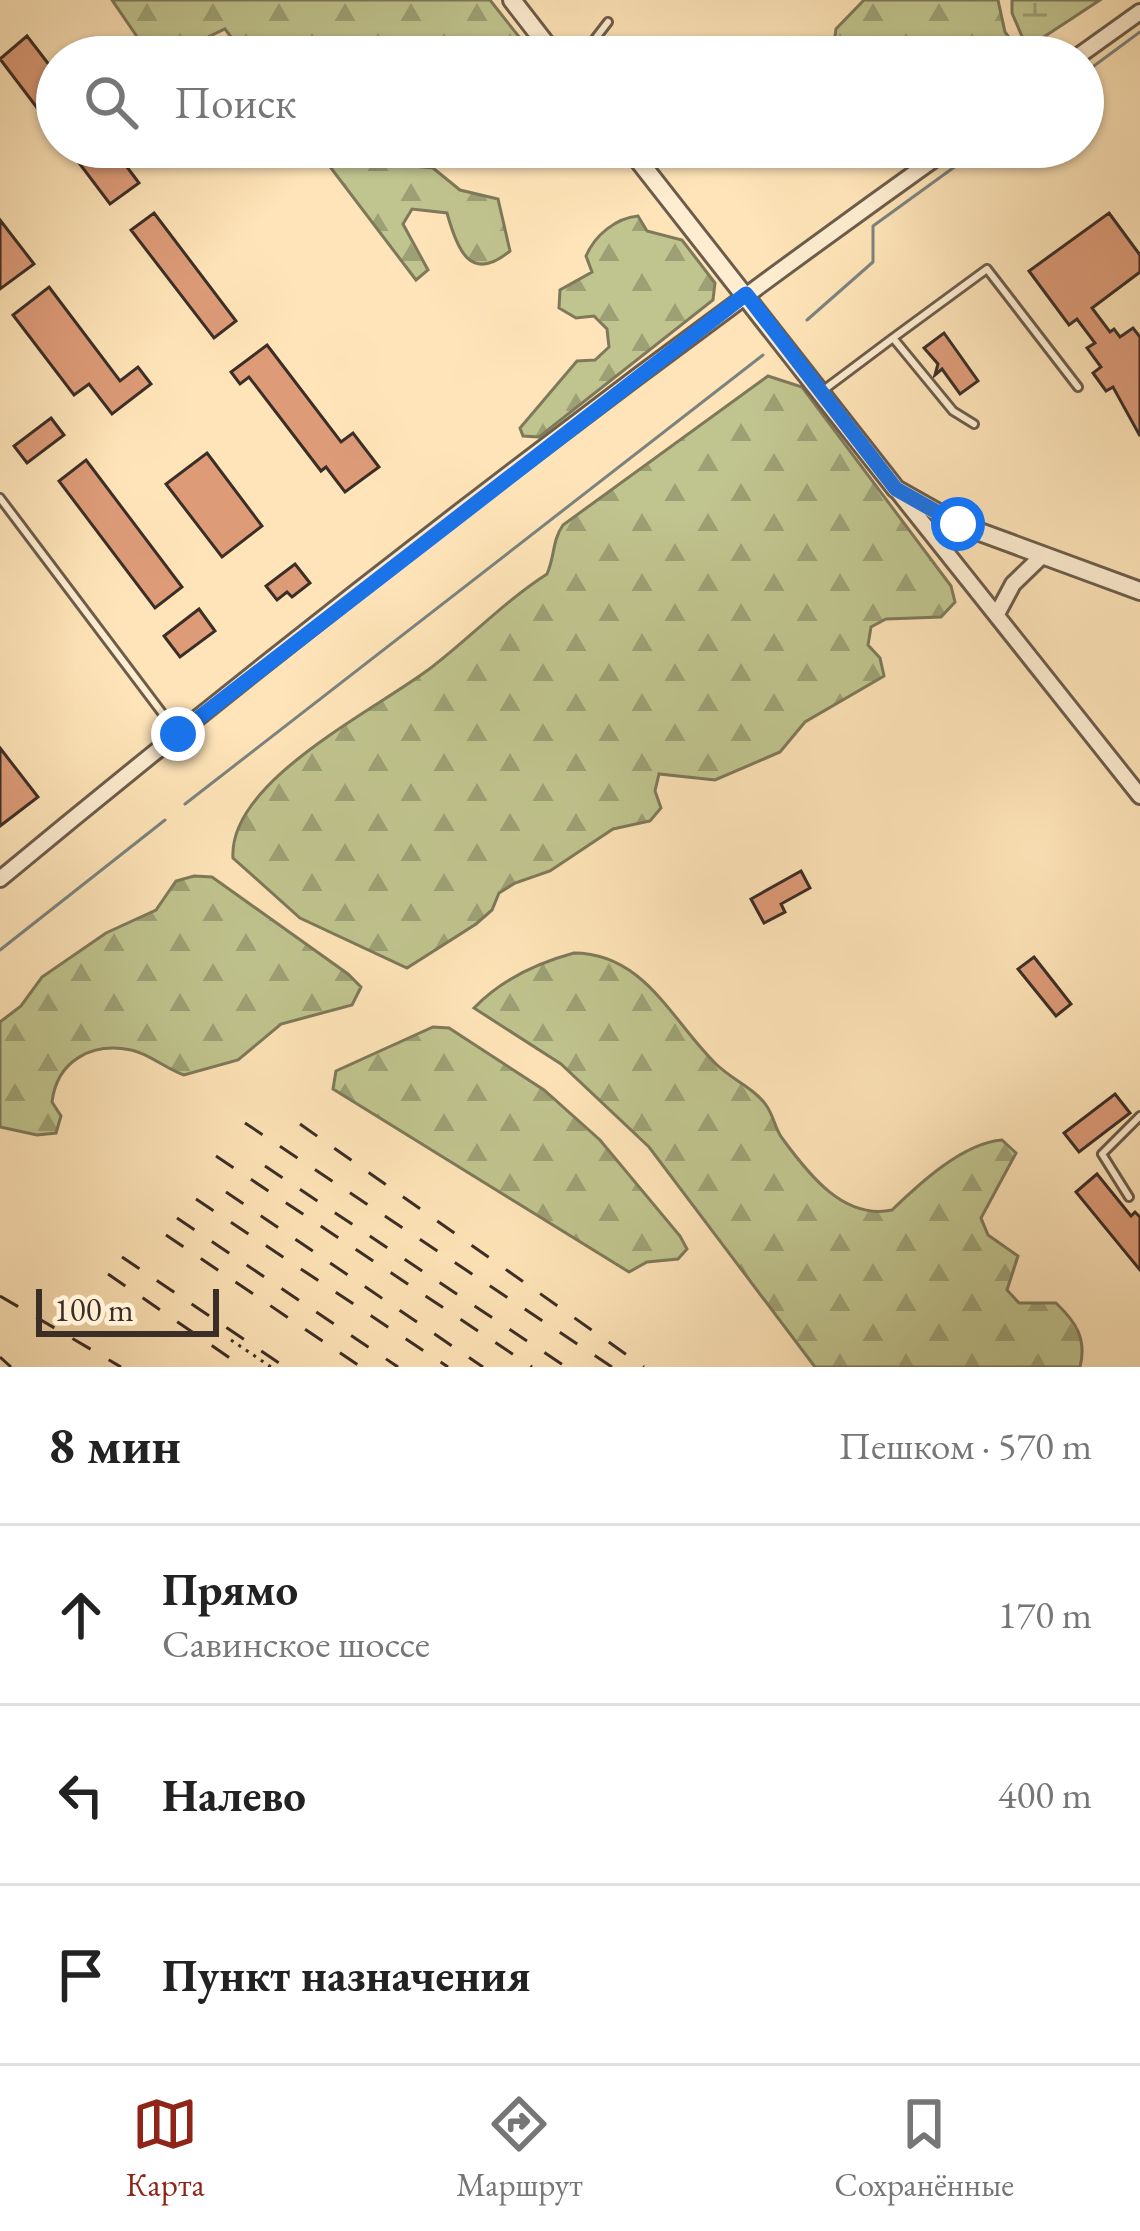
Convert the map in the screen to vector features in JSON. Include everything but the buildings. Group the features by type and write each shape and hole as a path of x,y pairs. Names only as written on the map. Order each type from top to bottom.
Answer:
{"street":[{"path":"512,0 540,36"},
{"path":"1104,38 1140,12"},
{"path":"645,168 1140,796"},
{"path":"0,879 178,734 746,294 922,168"},
{"path":"896,489 958,524 1140,591"},
{"path":"997,614 1013,584 1043,555"}],"lane":[{"path":"597,36 608,22"},
{"path":"822,392 987,269 1078,387"},
{"path":"893,338 952,411 974,424"},
{"path":"0,498 178,734"},
{"path":"1129,1197 1102,1154 1140,1116"}],"path":[{"path":"231,1340 271,1367"}],"green space":[{"path":"112,0 490,0 518,36 230,36 225,29 210,36 137,36"},
{"path":"864,0 998,0 1008,36 835,36 836,29"},
{"path":"1012,0 1100,0 1045,36 1022,36"},
{"path":"331,168 433,168 460,190 498,199 510,251 485,264 475,263 461,250 447,213 412,209 403,224 428,270 416,280"},
{"path":"638,216 647,231 682,240 715,283 713,300 539,437 523,436 520,428 577,361 595,360 609,347 607,329 594,316 576,318 559,308 560,290 592,272 586,256 601,235 614,224"},
{"path":"768,376 802,387 951,586 955,602 941,617 886,619 871,627 868,645 880,658 884,676 805,722 780,752 715,780 659,774 655,791 661,808 650,821 613,829 550,871 515,883 499,893 492,910 476,924 407,968 300,918 233,858 238,829 279,775 432,667 547,574 563,525"},
{"path":"212,877 348,974 361,987 352,1005 281,1024 238,1060 184,1075 131,1050 90,1052 69,1065 55,1088 52,1102 61,1116 56,1133 37,1135 0,1127 0,1022 21,1006 42,977 106,933 156,910 176,881"},
{"path":"574,953 620,964 655,992 716,1064 761,1099 782,1138 816,1180 858,1208 892,1210 957,1156 1002,1140 1016,1153 981,1218 988,1235 1018,1256 1007,1290 1019,1303 1056,1303 1074,1324 1081,1339 1080,1367 815,1367 649,1147 561,1064 474,1008 520,974"},
{"path":"433,1027 449,1028 544,1090 600,1140 680,1236 687,1249 678,1259 647,1262 629,1272 333,1089 336,1071"}],"waterway":[{"path":"1104,59 1140,32"},
{"path":"807,320 873,262 873,226 953,168"},
{"path":"185,804 763,355"},
{"path":"0,950 165,820"}],"railway":[{"path":"245,1123 612,1367"},
{"path":"300,1124 644,1367"},
{"path":"216,1156 532,1367"},
{"path":"265,1166 566,1367"},
{"path":"226,1192 483,1367"},
{"path":"196,1199 448,1367"},
{"path":"177,1218 398,1367"},
{"path":"166,1235 361,1367"},
{"path":"122,1257 285,1367"},
{"path":"108,1274 243,1367"},
{"path":"0,1296 121,1367"},
{"path":"0,1357 11,1367"}],"route":[{"path":"178,734 746,294 896,489 958,524"}]}
